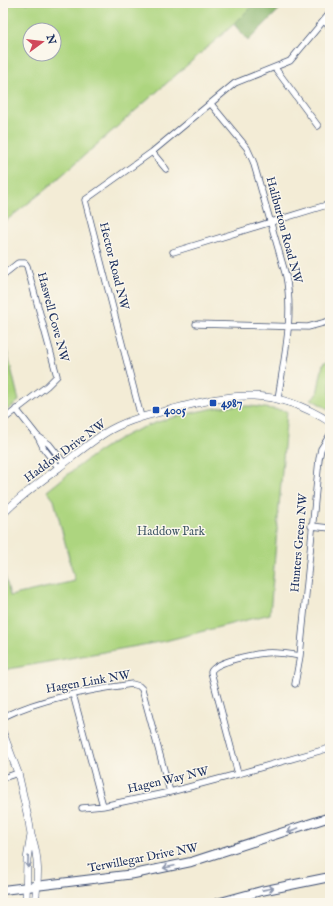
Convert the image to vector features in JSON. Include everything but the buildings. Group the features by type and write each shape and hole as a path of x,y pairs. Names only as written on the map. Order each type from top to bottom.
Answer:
{"main road":[{"name":"Terwillegar Drive NW","path":"3,890 134,874 191,862 330,817"},
{"path":"217,903 261,891 330,877"}],"street":[{"name":"Hector Road NW","path":"141,417 85,200 152,152 241,79 275,68 290,61 330,13"},
{"path":"324,22 330,27"},
{"path":"275,68 318,126"},
{"name":"Haliburton Road NW","path":"211,104 247,148 254,161 290,294 289,327 278,399"},
{"path":"152,152 166,169"},
{"path":"173,252 330,204"},
{"name":"Haswell Cove NW","path":"3,275 18,263 25,263 27,266 57,376 47,386 16,409"},
{"path":"196,324 308,327 330,321"},
{"name":"Haddow Drive NW","path":"3,514 61,466 102,435 141,417 229,396 251,395 278,399 311,410 330,422"},
{"path":"3,420 16,409 38,437 44,449 61,466"},
{"name":"Hunters Green NW","path":"295,684 300,656 318,459 330,435"},
{"path":"312,526 330,528"},
{"path":"300,656 264,653 219,664 212,670 211,675 238,774 330,748"},
{"name":"Hagen Link NW","path":"3,716 31,705 73,694 132,684 141,687 170,792"},
{"path":"73,694 103,806"},
{"path":"3,733 18,773 31,835 36,847 38,864 36,903"},
{"path":"3,778 18,773"},
{"name":"Hagen Way NW","path":"82,808 103,806 170,792 238,774"},
{"path":"26,903 27,859 31,835"}],"green space":[{"path":"3,3 286,3 248,41 234,24 45,190 3,223"},
{"path":"255,3 286,3 248,41 234,24"},
{"path":"3,344 6,347 19,401 3,413"},
{"path":"330,360 330,410 311,399 317,394 323,364"},
{"name":"Haddow Park","path":"228,406 251,406 287,411 270,614 165,641 3,670 3,568 10,596 75,581 54,500 47,491 99,451 130,433 171,418"}],"place":[{"name":"4987","path":"213,403"},
{"name":"4005","path":"156,410"}]}
